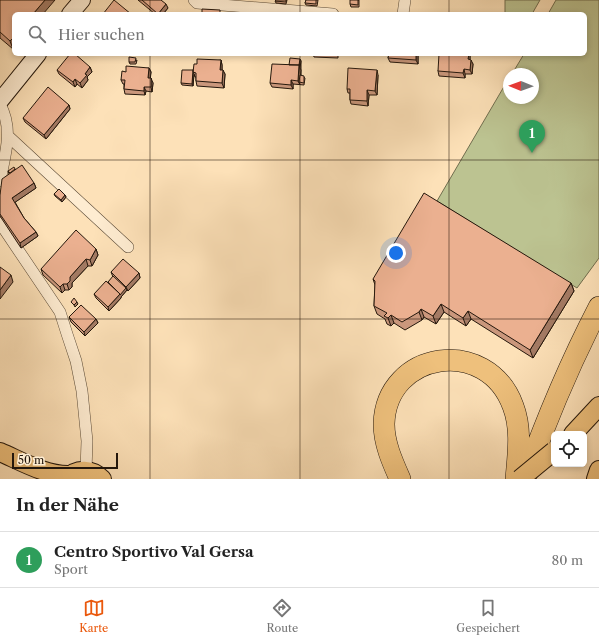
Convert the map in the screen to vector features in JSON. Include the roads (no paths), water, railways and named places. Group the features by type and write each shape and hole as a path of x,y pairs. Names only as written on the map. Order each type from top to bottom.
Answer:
{"highway":[{"path":"525,479 544,426 573,359 599,307"},
{"path":"412,479 397,471 386,443 384,423 385,413 392,394 403,380 418,368 435,361 455,360 475,364 483,368 498,381 509,397 514,407 518,431 516,479"}],"main road":[{"path":"72,12 82,0"},
{"path":"0,101 36,56"},
{"path":"576,431 599,406"},
{"path":"0,452 55,474 75,475 93,472 102,479"},
{"path":"520,479 551,453"},
{"path":"0,461 31,479"},
{"path":"596,479 599,470"}],"street":[{"path":"194,0 197,3 307,12"},
{"path":"403,12 405,0"},
{"path":"0,104 5,114 8,136 0,181"},
{"path":"8,136 128,247"},
{"path":"0,223 60,312 76,361 82,391 87,441 75,475"}],"place":[{"name":"Centro Sportivo Val Gersa","path":"532,153"}]}
